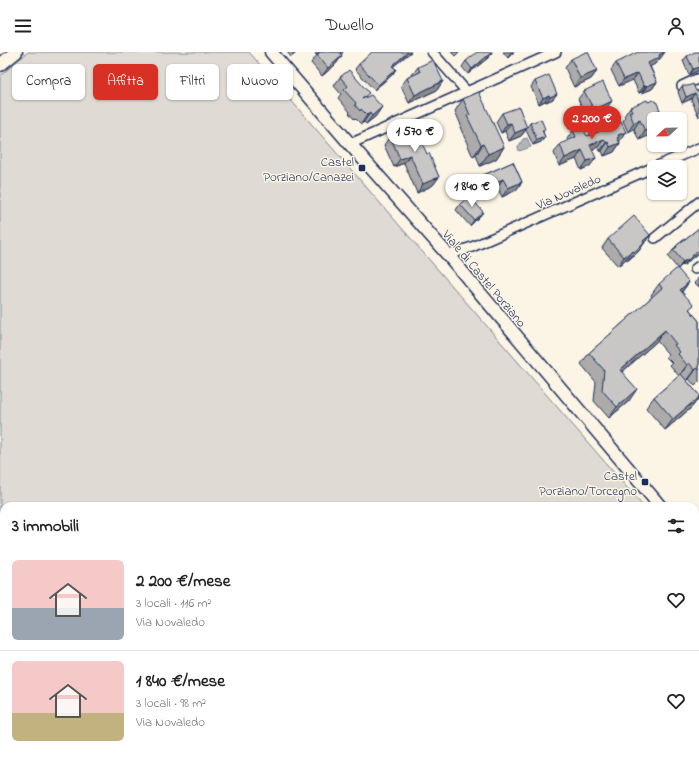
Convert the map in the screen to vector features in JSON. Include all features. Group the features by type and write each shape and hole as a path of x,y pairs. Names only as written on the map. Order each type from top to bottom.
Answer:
{"street":[{"path":"0,65 16,52"},
{"name":"Viale di Castel Porziano","path":"271,52 448,255 657,502"},
{"path":"432,52 467,92"},
{"path":"350,144 556,52"},
{"path":"682,86 699,78"},
{"name":"Via Novaledo","path":"671,160 699,148"},
{"name":"Via Novaledo","path":"448,255 472,247 647,170"},
{"path":"656,238 699,202"}],"shaded area":[{"path":"28,52 249,52 259,64 227,64 227,100 291,100 640,502 0,502 0,76 12,66 12,100 85,100 85,64 14,64"},
{"path":"434,120 437,126 426,133 422,127"},
{"path":"527,138 531,147 519,151 518,147 523,139"}],"building":[{"path":"320,52 341,52 340,53 342,56 328,68 317,55"},
{"path":"372,52 408,52 392,66 396,69 378,85 359,64"},
{"path":"477,52 492,52 472,69 466,61"},
{"path":"588,52 597,71 580,78 571,59"},
{"path":"638,52 665,52 659,55 660,57 648,63 657,82 644,86 638,73 624,79 616,63"},
{"path":"695,52 699,52 699,67 693,69 687,56"},
{"path":"433,60 443,81 415,95 407,78 420,72 418,67"},
{"path":"349,70 369,93 362,99 371,95 382,107 372,116 370,113 367,115 361,109 360,111 355,105 356,103 344,90 348,86 340,77"},
{"path":"549,75 557,94 550,97 549,95 543,98 535,81"},
{"path":"603,82 612,101 594,110 584,91"},
{"path":"693,84 696,91 699,90 699,103 695,93 686,97 682,86"},
{"path":"479,92 504,147 488,154 483,144 481,145 467,116 470,115 463,99"},
{"path":"647,100 648,102 653,100 656,101 660,110 647,112 647,130 645,131 640,120 634,123 629,112 632,111 630,107"},
{"path":"519,107 527,128 515,133 511,123 507,124 502,113"},
{"path":"541,119 545,129 542,130 545,137 537,140 530,123"},
{"path":"612,121 614,125 621,122 626,132 618,135 619,137 617,138 620,143 610,147 608,142 606,143 604,139 590,145 596,158 587,161 582,150 565,158 560,144 576,137 573,130 582,126 587,136 600,131 598,127"},
{"path":"414,126 427,154 429,153 439,177 423,184 410,155 400,159 390,136"},
{"path":"513,162 522,182 508,188 503,179 482,188 477,178"},
{"path":"470,196 483,212 474,220 460,204"},
{"path":"634,216 650,235 633,253 632,251 624,257 608,239"},
{"path":"699,228 699,249 688,260 687,259 683,262 673,250"},
{"path":"677,268 689,282 680,290 694,305 689,309 699,321 699,370 697,368 695,370 689,363 687,365 678,354 680,352 674,345 676,344 665,330 620,370 637,389 617,407 602,390 604,370 589,353 662,288 659,284"},
{"path":"681,374 699,395 699,397 673,419 654,397"}],"place":[{"name":"Castel Porziano/Canazei","path":"362,168"},
{"name":"Castel Porziano/Torcegno","path":"645,482"}]}
